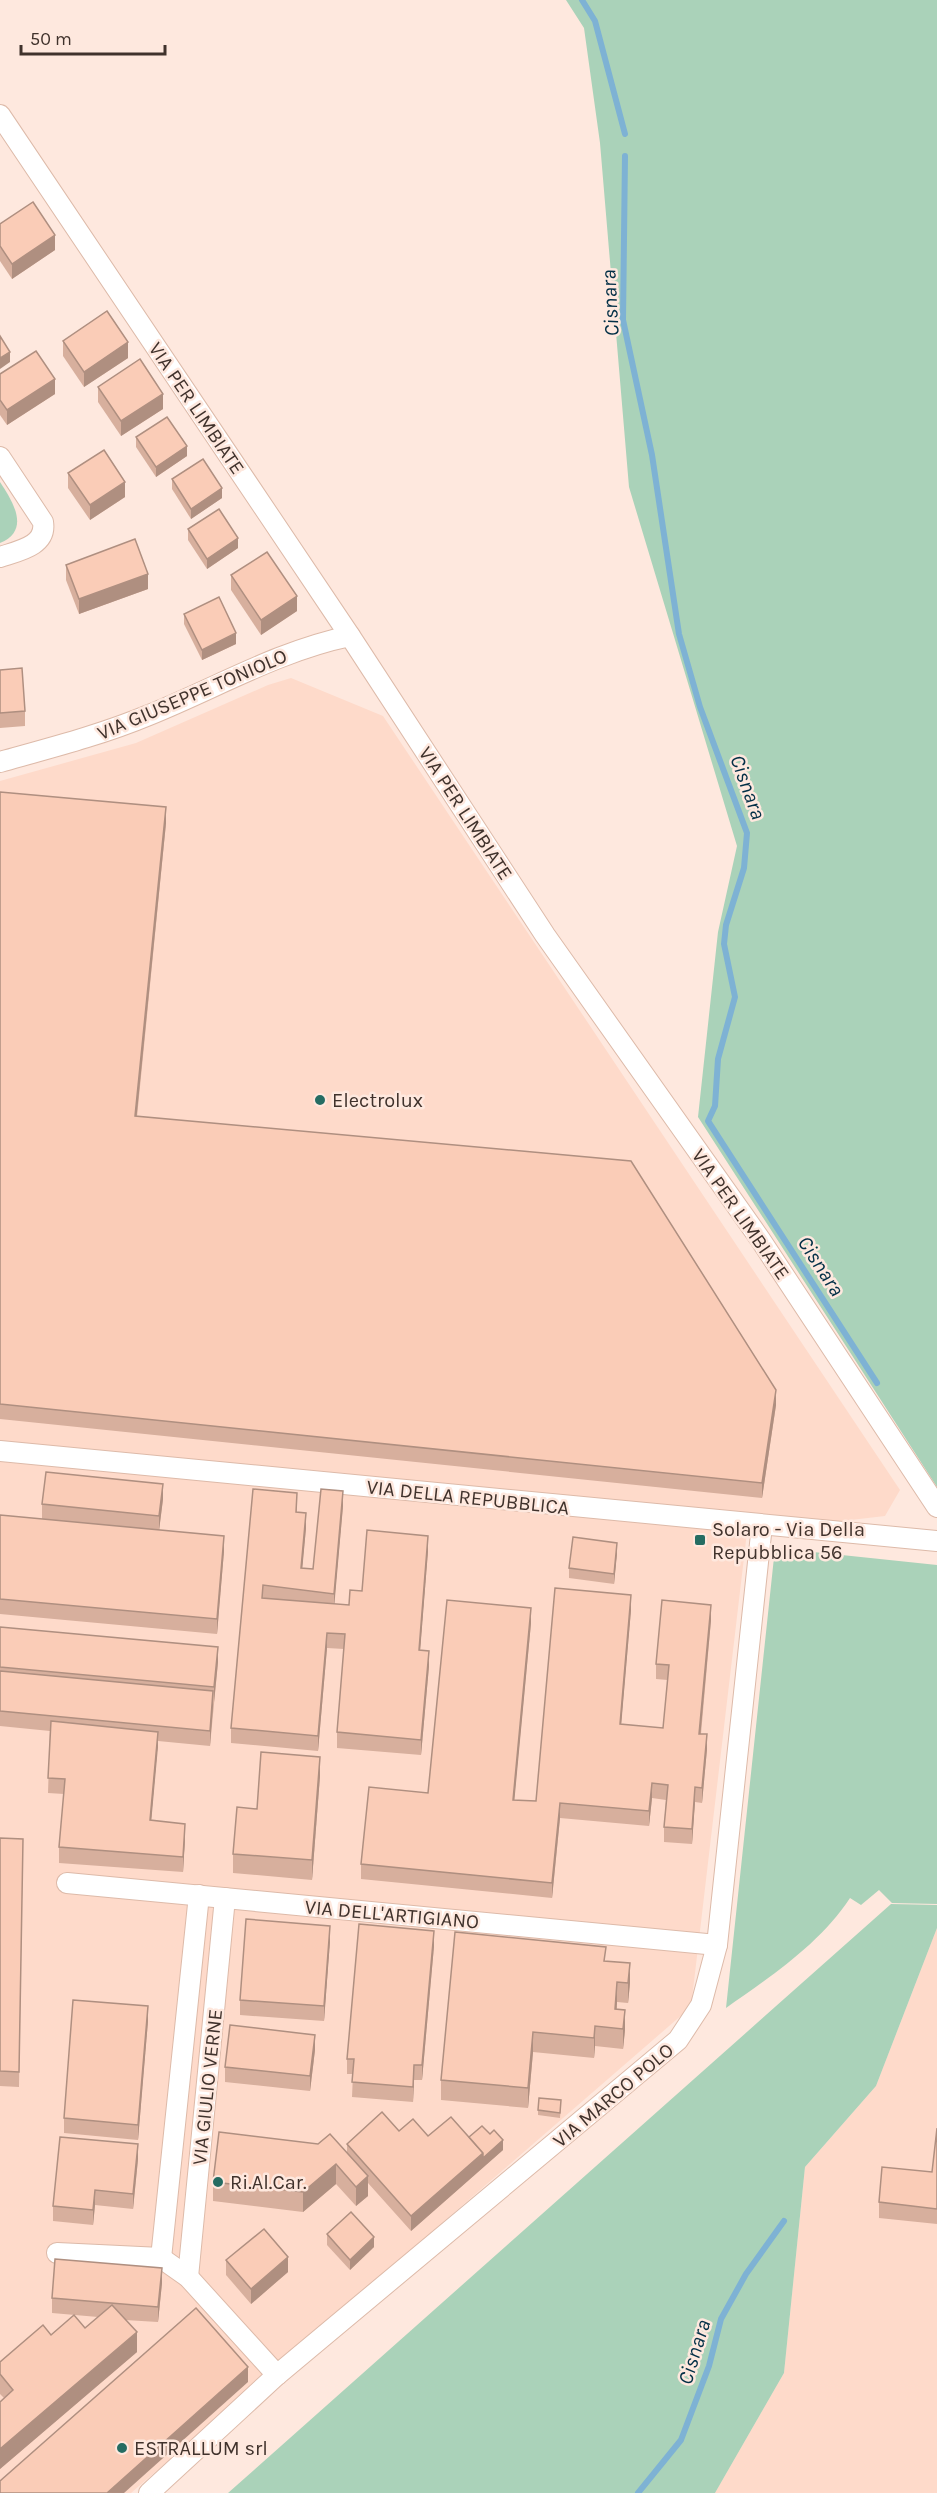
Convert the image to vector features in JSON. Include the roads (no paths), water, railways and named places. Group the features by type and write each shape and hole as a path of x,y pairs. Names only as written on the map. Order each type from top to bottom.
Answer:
{"street":[{"name":"VIA PER LIMBIATE","path":"0,115 350,636 545,934 759,1239 937,1507"},
{"path":"0,457 43,522 44,528 43,534 36,543 0,557"},
{"name":"VIA GIUSEPPE TONIOLO","path":"0,762 92,736 149,716 261,664 317,643 350,636"},
{"name":"VIA DELLA REPUBBLICA","path":"0,1451 937,1541"},
{"name":"VIA MARCO POLO","path":"149,2493 277,2375 678,2040 701,2004 717,1945 762,1525"},
{"name":"VIA DELL'ARTIGIANO","path":"67,1883 717,1945"},
{"name":"VIA GIULIO VERNE","path":"161,2258 199,1895"},
{"name":"VIA GIULIO VERNE","path":"188,2277 225,1898"},
{"path":"57,2253 161,2258 188,2277 277,2375"}],"waterway":[{"name":"Cisnara","path":"582,0 595,21 625,134"},
{"name":"Cisnara","path":"625,156 623,320 652,455 679,634 700,707 747,833 744,868 726,925 724,944 735,997 718,1059 715,1106 708,1121 877,1383"},
{"name":"Cisnara","path":"638,2493 681,2440 709,2366 721,2319 746,2274 784,2221"}],"place":[{"name":"Electrolux","path":"320,1100"},
{"name":"Solaro - Via Della Repubblica 56","path":"700,1540"},
{"name":"Ri.Al.Car.","path":"218,2182"},
{"name":"ESTRALLUM srl","path":"122,2448"}]}
